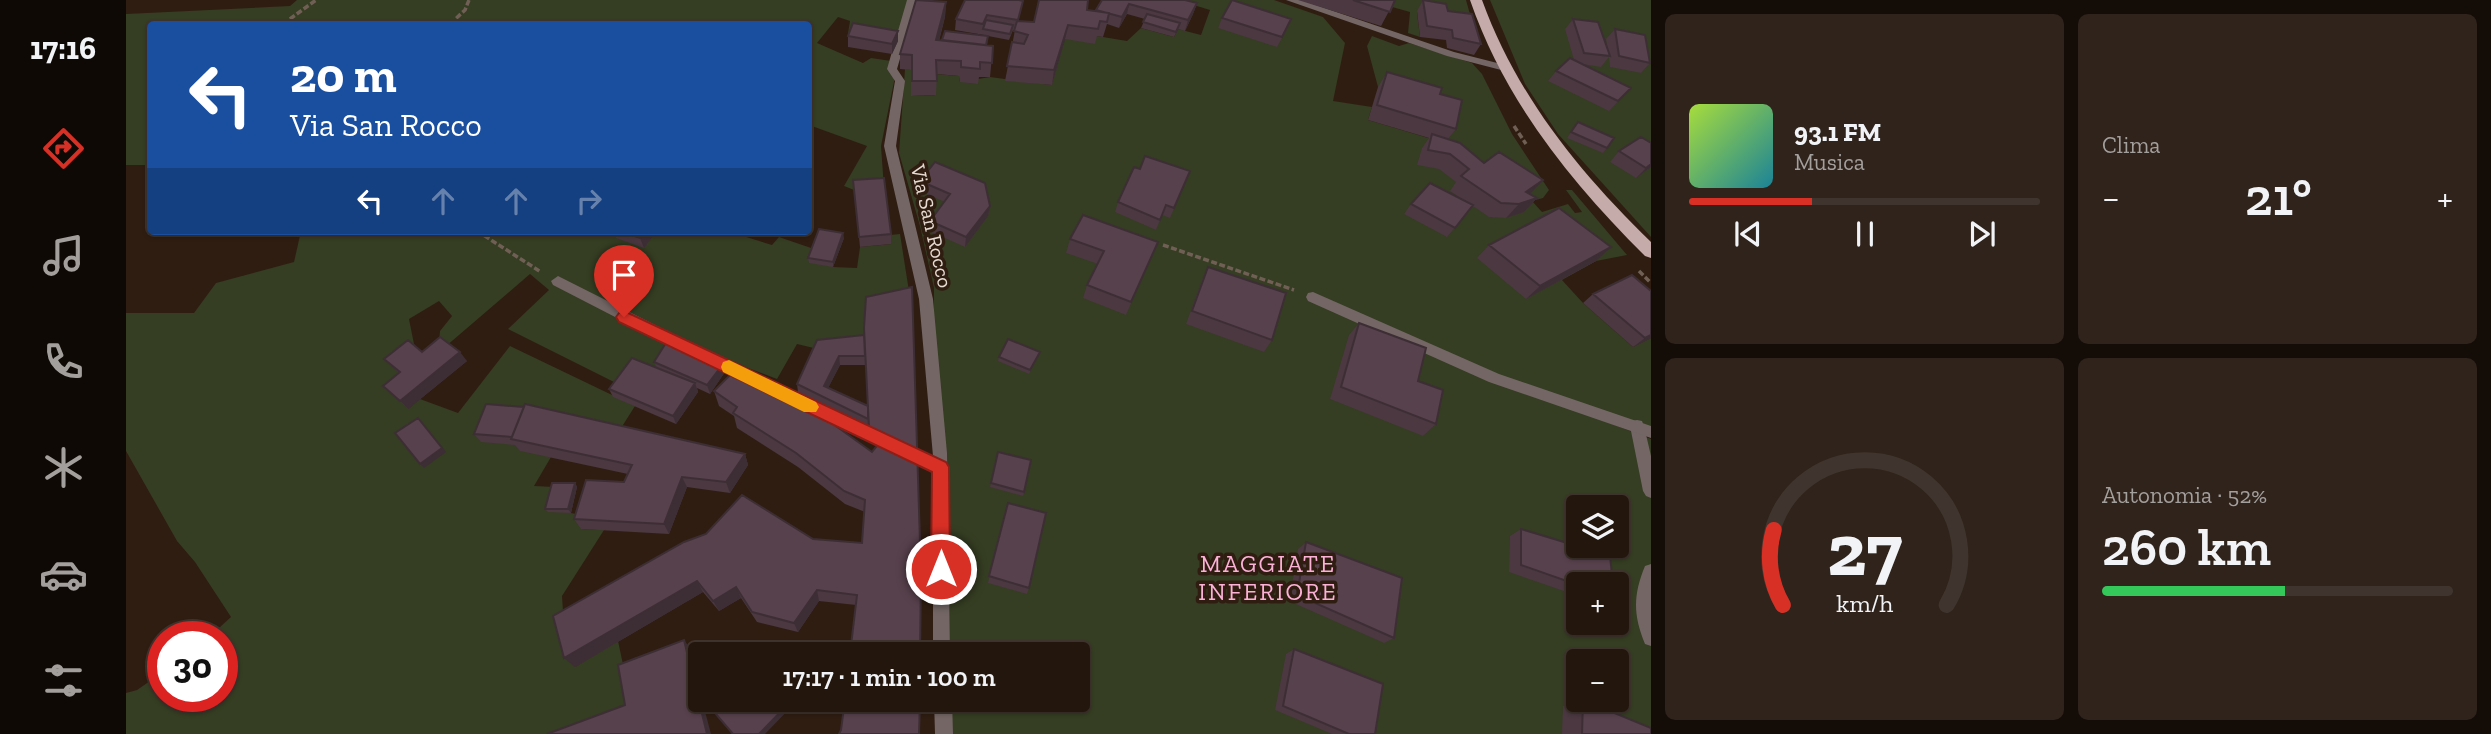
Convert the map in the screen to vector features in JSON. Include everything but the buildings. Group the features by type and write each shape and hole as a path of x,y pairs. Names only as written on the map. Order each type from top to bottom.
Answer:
{"main road":[{"path":"1476,0 1485,30 1551,144 1621,223 1651,252"}],"street":[{"name":"Via San Rocco","path":"912,0 892,69 900,81 890,146 923,282 940,467 942,642"},
{"path":"1291,0 1451,54 1505,68"},
{"path":"558,281 649,330 940,467"},
{"path":"1312,297 1494,378 1644,429 1651,491"},
{"path":"1651,572 1642,592 1645,622 1651,638"},
{"path":"943,712 944,734"}],"path":[{"path":"288,21 316,0"},
{"path":"453,21 465,10 469,0"},
{"path":"483,235 558,281"},
{"path":"1163,245 1312,297"}],"green space":[{"path":"297,0 909,0 898,41 848,33 850,21 838,17 817,43 863,63 871,58 898,62 881,146 884,188 854,190 844,186 867,146 812,126 812,21 147,21 147,165 126,165 126,14 290,6"},
{"path":"1177,0 1274,0 1323,17 1345,43 1333,101 1372,107 1368,120 1445,143 1378,87 1367,46 1372,36 1399,46 1409,43 1472,63 1482,74 1512,134 1549,190 1543,198 1532,201 1542,212 1568,204 1575,213 1582,212 1566,190 1572,190 1627,255 1596,261 1562,280 1583,303 1633,347 1651,338 1651,428 1599,419 1651,439 1651,734 950,734 949,712 1090,712 1090,642 949,642 946,446 934,351 934,288 899,153 905,69 911,70 912,96 936,95 936,74 959,76 960,82 990,77 1051,85 1065,39 1097,36 1127,41 1141,28 1174,37 1178,29 1201,35 1210,10"},
{"path":"1367,0 1466,0 1473,25 1417,12 1420,37 1408,33 1410,12"},
{"path":"1490,0 1651,0 1651,237 1558,134 1525,84"},
{"path":"900,234 911,304 867,314 865,344 818,349 797,344 777,379 732,362 680,337 658,370 622,386 508,329 549,290 530,274 438,353 440,331 452,316 439,301 409,319 415,349 408,381 408,409 420,399 458,413 510,346 635,406 616,436 520,450 551,457 534,486 555,487 571,513 586,516 582,529 604,530 562,596 564,626 575,667 618,641 633,711 571,734 126,734 126,693 147,683 147,712 238,712 238,621 227,621 231,617 195,562 177,541 126,451 126,313 194,313 216,283 294,262 300,235 740,235 772,245 779,237 814,249 833,267 857,268 860,247 891,244 890,235"}],"slow traffic":[{"path":"729,367 810,407"}],"district":[{"name":"MAGGIATE INFERIORE","path":"1268,577"}],"route":[{"path":"624,317 844,424 940,467 941,569"}]}
